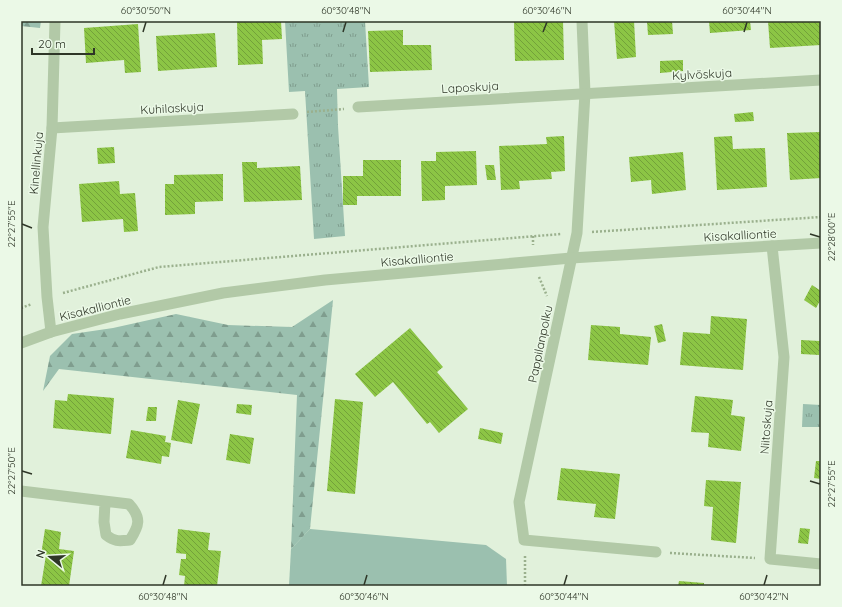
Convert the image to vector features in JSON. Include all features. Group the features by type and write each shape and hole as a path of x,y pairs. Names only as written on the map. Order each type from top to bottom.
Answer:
{"street":[{"name":"Kinellinkuja","path":"51,332 47,297 43,227 52,128 55,21"},
{"name":"Pappilanpolku","path":"582,21 585,94 577,233 519,502 524,540 656,552"},
{"name":"Kylvöskuja","path":"585,94 821,80"},
{"name":"Laposkuja","path":"358,107 585,94"},
{"name":"Kuhilaskuja","path":"52,128 293,114"},
{"name":"Kisakalliontie","path":"21,343 51,332 120,314 223,293 325,280 571,258 821,243"},
{"name":"Niitoskuja","path":"770,559 784,357 772,246"},
{"path":"21,491 105,502"},
{"path":"770,559 821,564"}],"path":[{"path":"293,114 358,107"},
{"path":"21,308 47,297 159,268 532,236 821,217"},
{"path":"656,552 770,559"}],"green space":[{"path":"21,21 41,21 40,28 21,26"},
{"path":"285,21 365,21 369,87 337,89 345,236 314,239 305,91 289,92"},
{"path":"333,300 310,529 291,549 297,395 59,369 43,391 50,356 72,334 113,328 176,314 228,325 292,327"},
{"path":"803,404 821,405 821,427 802,427"},
{"path":"310,529 486,545 506,559 507,586 289,586 291,549"}],"building":[{"path":"237,21 281,21 282,39 262,40 263,64 238,65"},
{"path":"514,21 563,21 564,60 515,61"},
{"path":"614,21 634,21 636,57 617,59"},
{"path":"647,21 672,21 673,34 648,35"},
{"path":"709,21 750,21 751,30 710,33"},
{"path":"768,21 821,21 821,45 770,48"},
{"path":"138,24 141,72 125,73 124,60 86,63 84,28"},
{"path":"403,30 403,45 431,45 432,70 370,72 368,31"},
{"path":"215,33 217,67 158,71 156,36"},
{"path":"683,60 683,71 660,73 660,61"},
{"path":"753,112 754,121 735,122 734,114"},
{"path":"821,132 821,178 790,180 787,133"},
{"path":"564,136 565,171 551,172 552,179 519,181 520,189 501,190 499,146 547,144 546,137"},
{"path":"732,136 733,149 765,148 767,187 717,190 714,137"},
{"path":"114,147 115,163 98,164 97,148"},
{"path":"476,151 477,185 445,186 445,200 422,201 421,161 436,161 436,152"},
{"path":"683,152 686,190 652,194 651,180 631,182 629,157"},
{"path":"363,160 401,160 401,196 357,196 357,205 343,205 343,176 363,176"},
{"path":"242,162 257,162 257,168 300,166 302,200 244,202"},
{"path":"485,165 494,165 496,180 487,180"},
{"path":"223,174 223,201 195,202 195,214 165,215 165,184 174,184 174,175"},
{"path":"119,181 120,194 135,193 138,231 124,232 123,219 82,222 79,184"},
{"path":"812,285 821,291 821,299 816,308 804,300"},
{"path":"711,316 747,319 743,370 680,365 683,332 710,334"},
{"path":"662,324 666,341 658,343 654,326"},
{"path":"591,325 620,327 620,334 651,337 648,365 588,360"},
{"path":"410,328 443,367 437,372 468,409 439,433 430,422 427,424 393,382 375,397 355,374"},
{"path":"801,340 820,341 819,355 801,354"},
{"path":"68,394 114,398 111,434 53,428 55,400 67,401"},
{"path":"695,396 733,400 731,415 745,417 741,451 708,447 709,433 691,432"},
{"path":"335,399 363,402 355,494 327,491"},
{"path":"178,400 200,404 192,444 171,440"},
{"path":"237,404 252,405 251,415 236,413"},
{"path":"148,407 157,407 156,421 146,421"},
{"path":"480,428 503,433 501,444 478,439"},
{"path":"131,430 166,436 165,442 171,443 169,457 162,456 161,464 126,458"},
{"path":"230,434 254,438 250,464 226,460"},
{"path":"816,461 821,461 821,479 814,478"},
{"path":"561,468 620,474 615,519 594,517 596,504 557,500"},
{"path":"706,480 741,482 736,543 711,540 713,507 704,506"},
{"path":"800,528 810,529 808,544 798,543"},
{"path":"45,529 61,532 59,549 74,551 69,586 41,586 46,555 41,555"},
{"path":"178,529 210,533 208,550 221,551 217,586 184,586 185,576 179,575 181,559 186,559 186,554 176,553"},
{"path":"679,581 704,583 704,586 678,586"}]}
